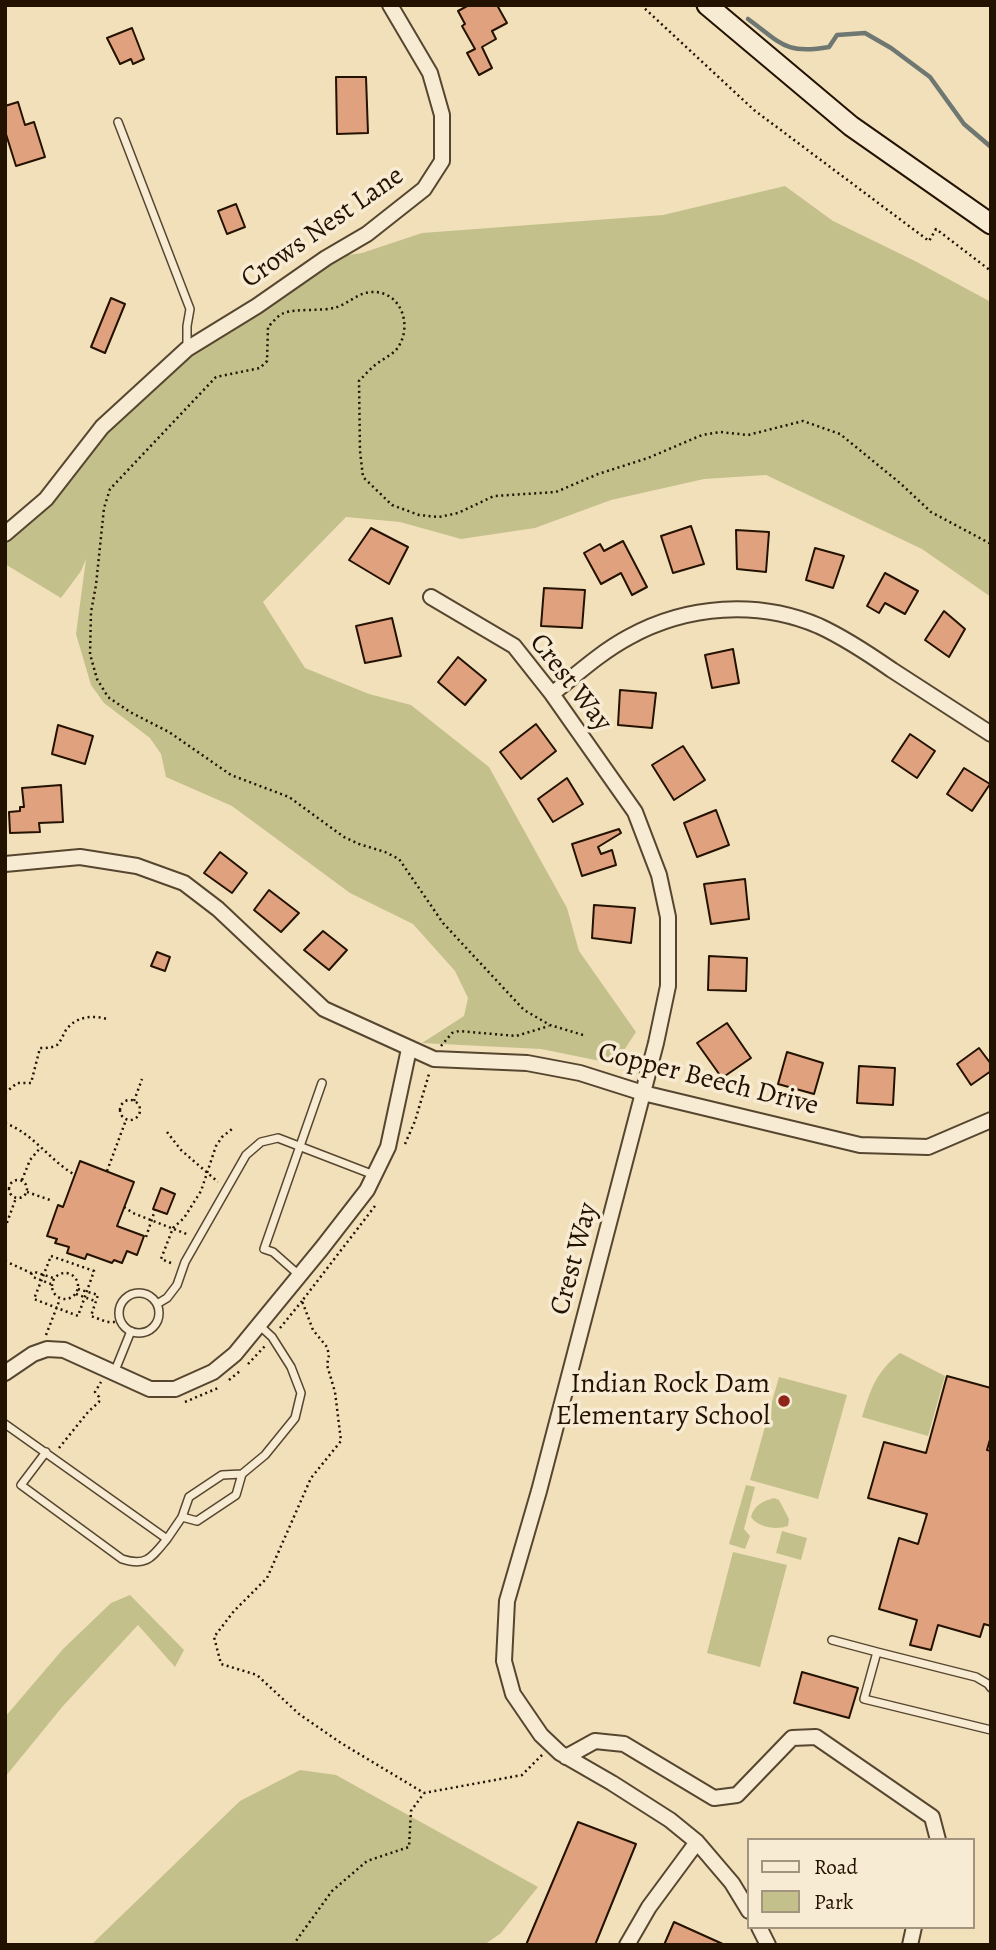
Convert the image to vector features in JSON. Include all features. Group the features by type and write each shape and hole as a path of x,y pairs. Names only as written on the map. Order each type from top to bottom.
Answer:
{"main road":[{"path":"707,5 851,125 991,224"}],"street":[{"name":"Crows Nest Lane","path":"5,534 46,499 102,427 187,349 367,234 424,189 442,161 442,116 430,73 390,5"},
{"name":"Crest Way","path":"431,597 514,646 552,694 635,812 659,875 668,918 668,986 643,1093 539,1491 507,1601 504,1661 513,1694 527,1717 551,1745 566,1757 670,1820 696,1842 732,1883 748,1908"},
{"path":"552,694 611,647 662,621 701,611 736,609 790,617 818,626 853,644 991,734"},
{"name":"Copper Beech Drive","path":"5,864 80,858 137,866 184,883 218,909 324,1009 433,1059 527,1063 580,1073 643,1093 859,1145 928,1147 991,1120"},
{"path":"5,1373 33,1354 47,1349 64,1350 150,1389 175,1389 213,1372 235,1354 260,1326 367,1190 388,1147 409,1049"},
{"path":"566,1757 594,1741 624,1744 714,1798 737,1795 792,1738 816,1737 932,1817 937,1838"},
{"path":"627,1945 649,1907 696,1842"},
{"path":"761,1929 768,1945"}],"lane":[{"path":"118,122 190,309 187,349"},
{"path":"300,1276 273,1252 264,1249 322,1083"},
{"path":"157,1304 167,1298 177,1285 198,1239 246,1155 261,1142 278,1138 374,1175"},
{"path":"140,1293 147,1295 157,1304 159,1311 156,1324 145,1332 131,1331 121,1322 120,1308 127,1297 140,1293"},
{"path":"182,1517 197,1521 236,1495 242,1474 265,1455 295,1418 301,1393 291,1367 272,1337 260,1326"},
{"path":"112,1372 131,1331"},
{"path":"5,1424 167,1539"},
{"path":"49,1455 21,1485 122,1559 135,1563 150,1559 167,1539 182,1517 189,1497 222,1475 242,1474"},
{"path":"832,1640 976,1677 991,1688"},
{"path":"877,1652 864,1699 991,1730"}],"path":[{"path":"641,5 754,110 817,158 929,241 936,229 991,271"},
{"path":"583,1035 550,1026 524,1010 443,923 399,859 344,837 289,797 232,775 169,732 108,697 97,679 90,654 91,612 104,508 110,489 216,377 260,368 267,361 268,327 283,313 338,306 362,293 374,292 388,294 398,303 404,319 404,337 395,351 359,381 363,477 392,505 402,510 439,517 458,513 494,496 556,492 702,435 720,432 748,435 803,421 839,434 901,483 931,512 991,544"},
{"path":"5,1093 17,1083 31,1083 40,1048 50,1048 58,1044 69,1026 83,1018 95,1016 107,1019"},
{"path":"402,1152 415,1121 433,1059 445,1039 459,1031 516,1035 550,1026"},
{"path":"134,1101 142,1079"},
{"path":"125,1101 134,1101 140,1107 139,1116 126,1120 120,1114 121,1105 125,1101"},
{"path":"107,1171 126,1120"},
{"path":"5,1123 26,1133 75,1175"},
{"path":"182,1270 161,1259 173,1228 184,1217 201,1191 216,1146 232,1129"},
{"path":"167,1132 206,1174 227,1188"},
{"path":"22,1180 30,1160 41,1147"},
{"path":"16,1179 22,1180 27,1184 27,1192 21,1198 16,1198 10,1193 7,1184 16,1179"},
{"path":"27,1192 53,1201"},
{"path":"5,1228 16,1198"},
{"path":"377,1202 372,1212 302,1300 313,1330 327,1347 327,1365 341,1441 312,1478 267,1578 234,1611 214,1637 221,1664 257,1675 299,1714 424,1793 522,1775 551,1745"},
{"path":"124,1207 198,1239"},
{"path":"146,1237 155,1210"},
{"path":"51,1256 94,1271 78,1316 34,1299 41,1281 51,1256"},
{"path":"5,1262 31,1273 53,1278"},
{"path":"31,1273 33,1278 51,1284"},
{"path":"69,1273 77,1280 76,1294 60,1299 52,1292 53,1278 69,1273"},
{"path":"78,1289 98,1295 91,1316 107,1322 121,1322"},
{"path":"76,1294 95,1301"},
{"path":"47,1349 46,1335 60,1299"},
{"path":"49,1455 99,1402 99,1397 94,1392 112,1372"},
{"path":"293,1945 332,1891 367,1861 410,1847 411,1811 424,1793"}],"green space":[{"path":"785,186 833,221 991,302 991,597 922,549 766,475 704,479 611,500 535,528 461,539 400,522 346,517 263,602 305,668 369,694 411,705 489,767 567,908 579,951 636,1032 615,1064 541,1049 422,1043 464,1016 468,998 455,971 413,924 350,893 232,806 166,777 161,754 150,738 104,703 91,685 76,634 86,559 81,571 61,598 5,564 5,540 117,414 257,306 326,258 362,253 422,233 663,215"},
{"path":"900,1353 945,1376 928,1436 862,1417 875,1381"},
{"path":"779,1377 847,1395 818,1499 750,1480"},
{"path":"746,1485 755,1487 744,1529 750,1536 745,1549 729,1544"},
{"path":"774,1498 779,1500 789,1519 788,1526 768,1527 758,1524 751,1517 759,1504"},
{"path":"782,1531 807,1538 801,1560 776,1553"},
{"path":"733,1552 787,1565 760,1667 707,1653"},
{"path":"130,1595 184,1650 175,1667 138,1625 63,1706 5,1777 5,1717 63,1649 111,1603"},
{"path":"300,1770 336,1775 538,1887 501,1933 484,1945 91,1945 240,1801"}],"building":[{"path":"469,5 497,5 507,23 492,31 496,39 482,47 492,68 479,75 467,53 475,49 462,26 465,24 458,11"},
{"path":"132,28 144,59 133,64 131,59 120,64 107,38"},
{"path":"336,77 366,77 368,133 337,134"},
{"path":"18,102 25,125 34,122 45,157 16,166 5,131 5,106"},
{"path":"236,204 245,227 227,234 218,211"},
{"path":"111,298 125,304 105,353 91,347"},
{"path":"691,526 704,564 673,573 661,536"},
{"path":"371,528 408,547 389,584 349,560"},
{"path":"736,530 769,532 766,572 737,569"},
{"path":"623,541 647,587 632,595 621,573 601,584 584,553 600,544 604,551"},
{"path":"815,548 844,556 833,588 806,580"},
{"path":"885,573 918,591 905,614 885,603 879,613 867,606"},
{"path":"544,588 585,590 582,628 541,626"},
{"path":"944,611 965,629 949,657 925,640"},
{"path":"392,618 401,656 365,663 356,626"},
{"path":"733,649 739,683 712,688 705,655"},
{"path":"458,657 486,680 465,705 438,682"},
{"path":"620,690 656,693 652,728 618,725"},
{"path":"536,724 556,751 521,779 500,752"},
{"path":"58,725 93,736 85,764 52,754"},
{"path":"910,734 935,751 917,778 892,761"},
{"path":"683,746 705,780 674,800 652,765"},
{"path":"964,768 990,784 972,811 947,794"},
{"path":"567,778 583,804 553,822 538,799"},
{"path":"61,785 63,822 39,823 40,832 10,833 9,812 20,811 20,807 24,807 22,788"},
{"path":"716,810 729,845 697,857 684,823"},
{"path":"619,829 621,833 598,847 601,854 612,850 616,865 582,876 572,844"},
{"path":"220,852 247,873 232,893 204,873"},
{"path":"745,879 749,919 711,924 704,884"},
{"path":"269,890 299,913 281,932 254,910"},
{"path":"594,905 635,908 631,943 592,938"},
{"path":"323,931 347,950 329,970 304,950"},
{"path":"157,952 170,957 165,971 151,966"},
{"path":"709,956 747,958 746,991 708,990"},
{"path":"727,1023 751,1058 722,1078 697,1043"},
{"path":"979,1048 991,1064 991,1071 971,1085 957,1064"},
{"path":"787,1052 823,1063 814,1094 778,1084"},
{"path":"859,1066 895,1068 893,1105 857,1103"},
{"path":"80,1161 134,1182 117,1226 144,1236 137,1255 127,1251 122,1263 114,1260 112,1263 87,1254 85,1259 67,1253 69,1247 55,1243 57,1239 47,1236 58,1205 63,1207"},
{"path":"161,1188 175,1194 167,1214 153,1209"},
{"path":"947,1376 991,1388 991,1436 987,1450 991,1451 991,1626 984,1624 980,1637 938,1625 931,1650 910,1645 917,1620 879,1609 899,1538 918,1544 927,1514 868,1498 884,1442 926,1453"},
{"path":"802,1672 858,1688 849,1718 794,1703"},
{"path":"578,1822 636,1844 595,1945 526,1945"},
{"path":"674,1922 725,1945 664,1945"}],"waterway":[{"path":"748,19 777,41 793,48 829,47 837,35 865,33 891,48 930,77 964,124 991,147"}],"place":[{"name":"Indian Rock Dam Elementary School","path":"784,1401"}]}
